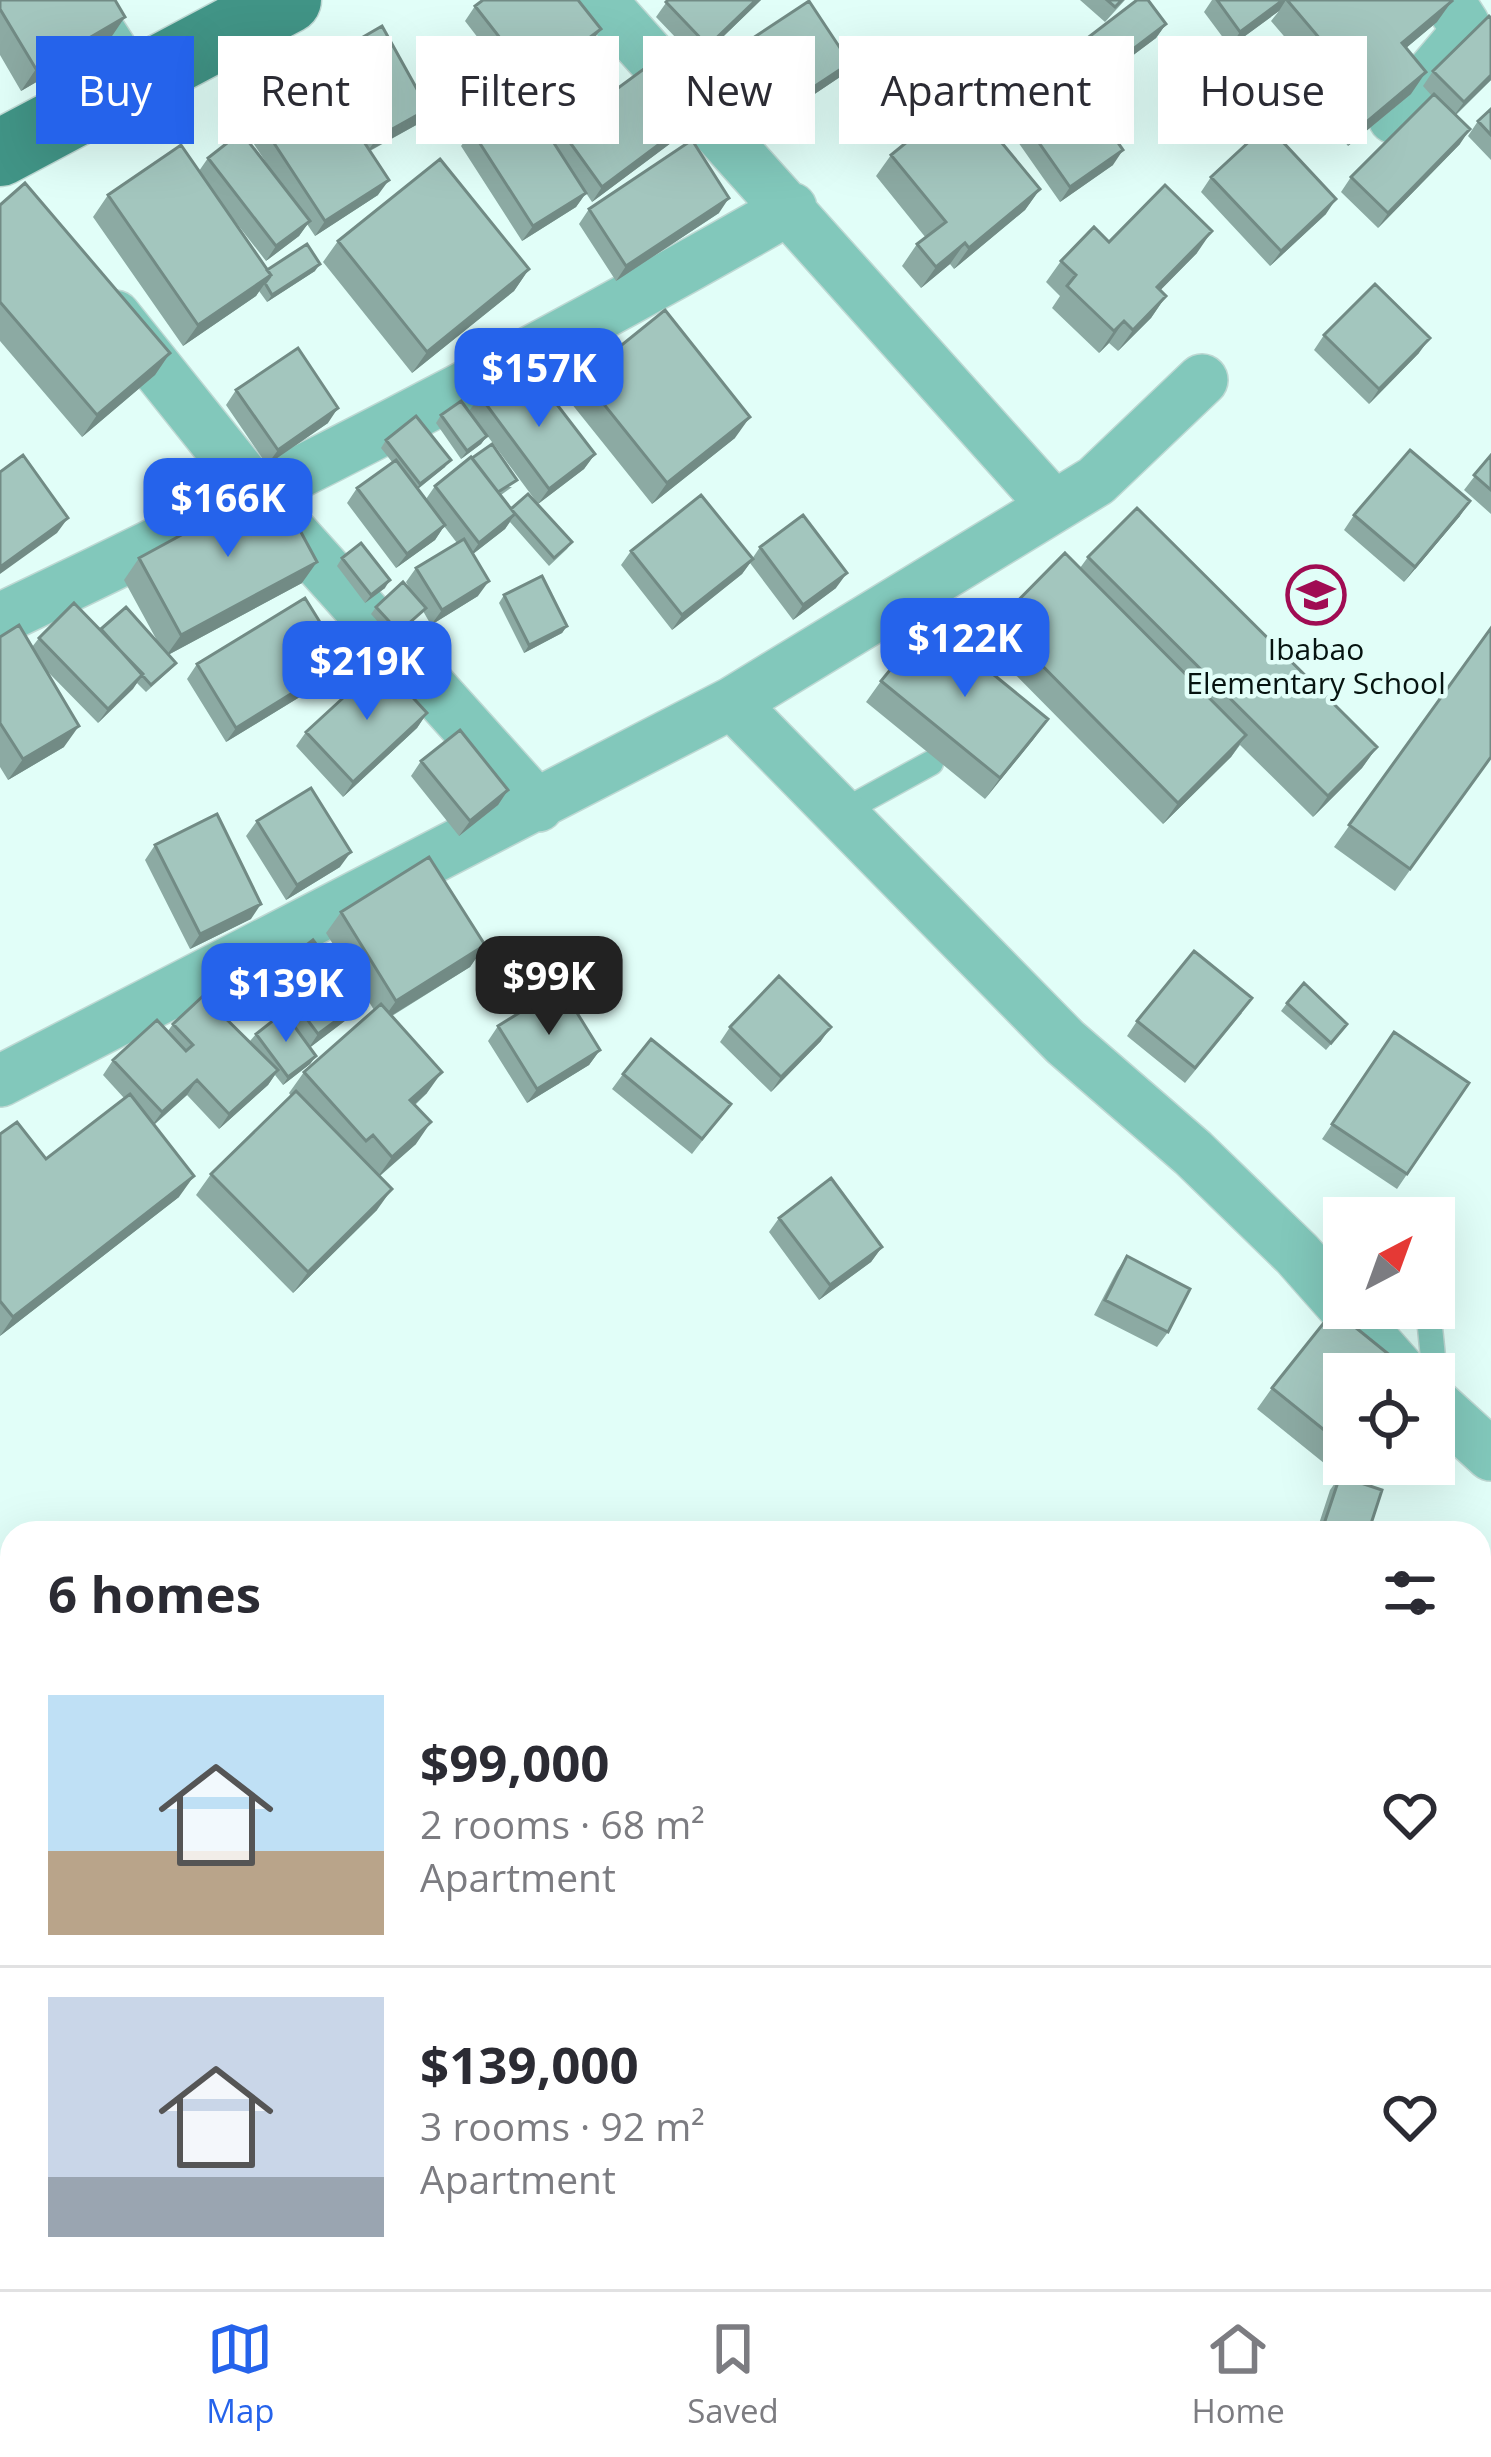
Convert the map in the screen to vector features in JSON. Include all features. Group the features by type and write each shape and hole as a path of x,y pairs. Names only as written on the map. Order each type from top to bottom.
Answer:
{"main road":[{"path":"194,49 287,0"},
{"path":"5,173 46,144"}],"street":[{"path":"601,0 1052,504"},
{"path":"1394,118 1461,39 1464,25 1448,0"},
{"path":"0,619 259,496 614,309 791,208"},
{"path":"86,281 259,496 538,806"},
{"path":"0,1082 732,704 1096,481 1202,380"},
{"path":"732,704 1066,1042 1193,1153 1297,1253 1388,1353"},
{"path":"1455,1422 1491,1455"}],"lane":[{"path":"95,0 119,36"},
{"path":"840,813 931,763"}],"building":[{"path":"0,0 115,0 125,17 92,36 36,36 36,69 0,9"},
{"path":"483,0 578,0 601,29 592,36 499,36 475,6"},
{"path":"756,0 718,36 698,36 666,2"},
{"path":"1137,0 1148,0 1166,24 1134,48 1134,36 1090,36"},
{"path":"1217,0 1283,0 1240,32"},
{"path":"1287,0 1452,1 1402,43 1426,72 1367,122 1367,36 1318,36"},
{"path":"809,1 839,46 839,70 815,86 815,36 756,36"},
{"path":"1489,16 1491,75 1464,102 1433,71"},
{"path":"382,26 388,36 365,36"},
{"path":"392,44 416,87 416,116 392,129"},
{"path":"643,70 643,144 660,144 602,187 571,144 619,144 619,87"},
{"path":"1434,94 1470,129 1388,213 1351,177"},
{"path":"1491,109 1491,135 1478,121"},
{"path":"226,144 250,144 310,221 276,246 208,158"},
{"path":"275,144 365,144 389,180 325,221"},
{"path":"480,144 555,144 586,193 533,226"},
{"path":"686,144 695,144 729,198 626,266 589,209"},
{"path":"904,144 1003,144 1040,189 969,248 965,243 936,267 917,244 946,222 891,155"},
{"path":"1040,144 1119,144 1123,150 1070,187"},
{"path":"1247,144 1285,144 1336,199 1281,251 1211,177"},
{"path":"181,145 271,275 198,325 108,195"},
{"path":"440,159 529,269 427,352 338,241"},
{"path":"25,183 170,353 97,415 0,302 0,205"},
{"path":"1165,185 1212,231 1157,287 1166,296 1133,330 1124,321 1114,331 1067,286 1076,275 1061,261 1094,227 1109,242"},
{"path":"307,244 320,264 272,295 265,283 271,275 267,270"},
{"path":"1375,284 1430,338 1379,389 1324,335"},
{"path":"665,310 750,417 667,483 582,377"},
{"path":"298,348 338,408 278,450 236,390"},
{"path":"507,375 524,397 542,385 595,454 549,489 480,396"},
{"path":"461,401 487,436 467,451 441,415"},
{"path":"416,416 451,460 420,484 386,440"},
{"path":"492,444 517,480 498,492 472,458"},
{"path":"1410,450 1470,501 1415,567 1354,515"},
{"path":"23,455 68,518 0,567 0,472"},
{"path":"1491,455 1491,490 1474,475"},
{"path":"471,457 515,514 479,543 435,486"},
{"path":"396,460 445,525 407,554 357,488"},
{"path":"275,484 317,562 181,635 139,558"},
{"path":"528,494 572,542 554,558 511,509"},
{"path":"701,495 753,559 682,615 631,551"},
{"path":"1137,508 1377,747 1328,796 1088,557"},
{"path":"803,515 847,573 803,605 760,547"},
{"path":"464,539 489,581 442,610 416,568"},
{"path":"361,543 390,580 371,595 342,558"},
{"path":"1065,553 1246,735 1178,803 998,621"},
{"path":"542,576 567,626 529,645 504,595"},
{"path":"403,582 426,608 399,632 376,607"},
{"path":"305,598 344,661 236,728 197,664"},
{"path":"74,603 143,674 108,709 39,638"},
{"path":"126,607 176,663 151,685 101,629"},
{"path":"929,622 1048,719 1000,778 881,681"},
{"path":"19,625 79,726 23,759 0,723 0,637"},
{"path":"1491,628 1491,757 1410,869 1349,825"},
{"path":"381,663 427,713 353,782 306,732"},
{"path":"460,730 508,790 470,821 421,761"},
{"path":"311,788 351,852 297,885 257,821"},
{"path":"217,814 261,904 200,934 155,845"},
{"path":"429,857 485,945 396,1001 341,912"},
{"path":"313,940 360,1003 318,1034 272,972"},
{"path":"1194,951 1252,998 1195,1068 1137,1021"},
{"path":"779,976 831,1027 781,1077 730,1027"},
{"path":"1304,983 1347,1024 1331,1043 1287,1003"},
{"path":"561,987 600,1050 537,1089 498,1026"},
{"path":"203,996 278,1070 229,1114 197,1080 162,1112 113,1060 157,1020 186,1051 193,1045 173,1024"},
{"path":"381,1004 442,1072 410,1100 431,1122 392,1157 373,1135 366,1141 304,1072"},
{"path":"284,1012 316,1056 288,1077 256,1034"},
{"path":"1394,1032 1469,1083 1407,1174 1332,1124"},
{"path":"651,1039 731,1104 702,1139 623,1074"},
{"path":"296,1091 392,1189 308,1272 211,1174"},
{"path":"130,1094 194,1176 13,1317 0,1301 0,1134 17,1122 46,1159"},
{"path":"831,1178 882,1247 830,1285 779,1218"},
{"path":"1127,1256 1190,1289 1168,1332 1105,1300"},
{"path":"1323,1324 1323,1329 1357,1329 1387,1353 1323,1353 1323,1429 1272,1388"},
{"path":"1337,1485 1382,1490 1372,1521 1325,1521"}],"place":[{"name":"Ibabao Elementary School","path":"1316,595"}]}
